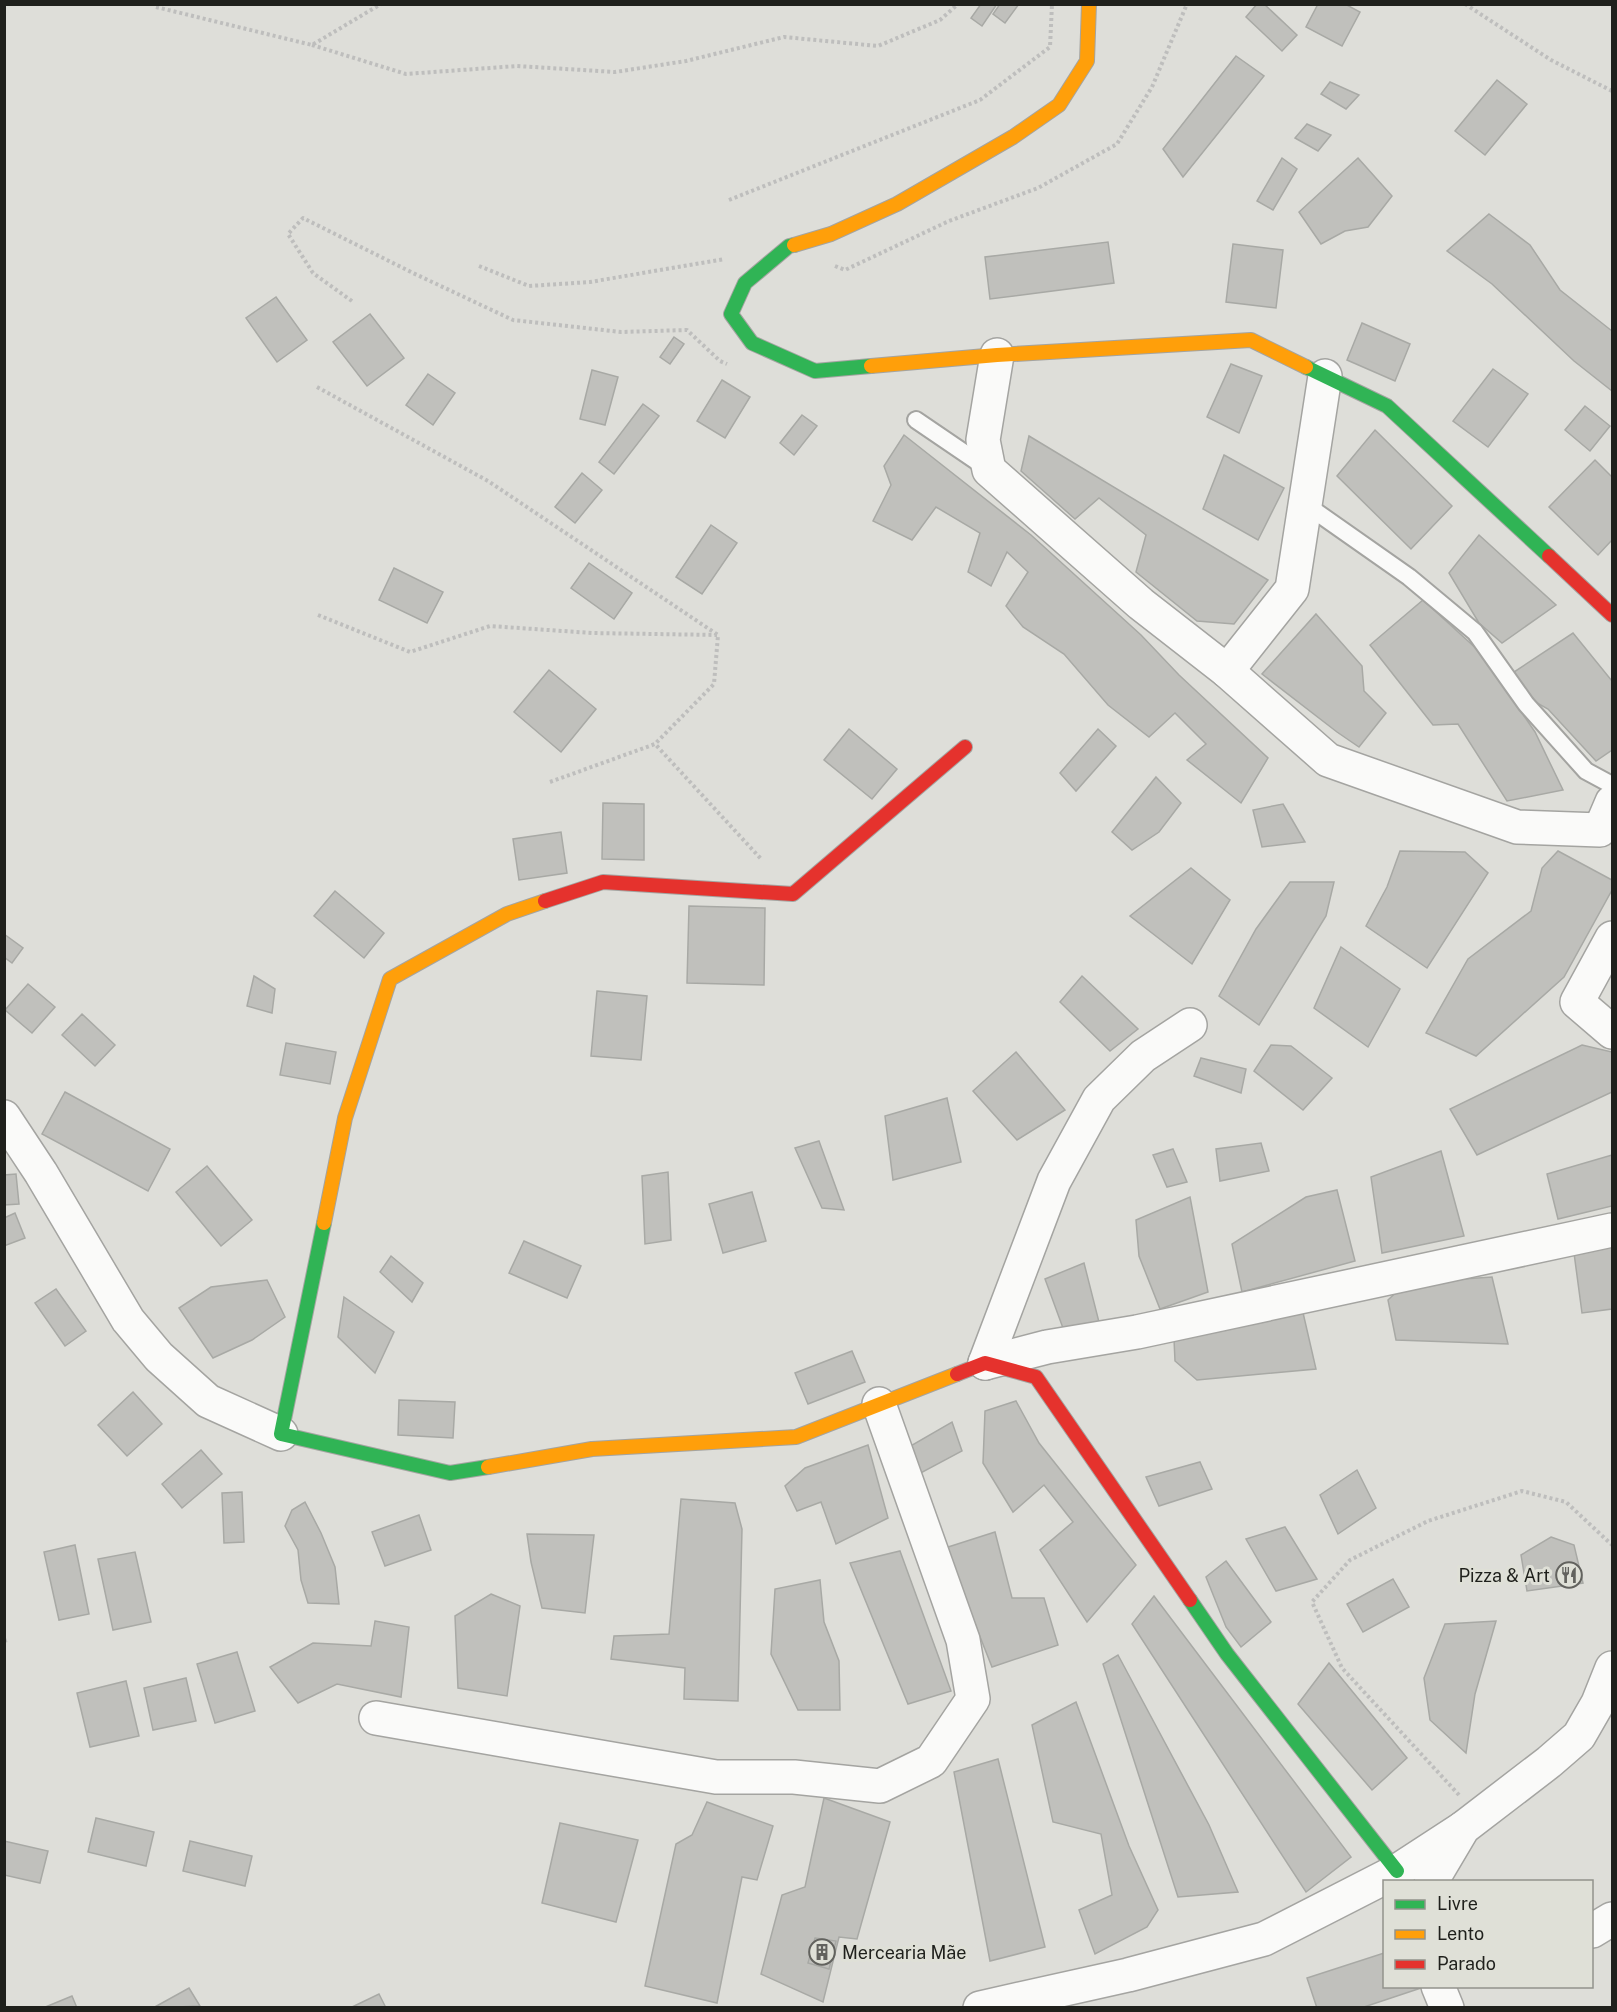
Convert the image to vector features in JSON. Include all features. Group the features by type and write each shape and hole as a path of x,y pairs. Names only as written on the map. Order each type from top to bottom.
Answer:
{"street":[{"path":"1089,4 1087,61 1059,105 1013,137 897,204 831,234 789,246 745,283 731,314 752,343 815,371 997,355 1251,340 1387,406 1612,615"},
{"path":"997,355 983,440 989,470 1141,604 1227,671 1328,760 1517,827 1608,825"},
{"path":"1227,671 1292,589 1325,376"},
{"path":"281,1434 345,1118 390,979 507,914 603,882 793,894 965,747"},
{"path":"1612,938 1577,1002 1612,1032"},
{"path":"985,1363 1054,1181 1100,1099 1143,1056 1190,1025"},
{"path":"4,1117 41,1173 128,1320 159,1357 208,1401 281,1434 450,1473 592,1449 796,1437 985,1363 1047,1347 1137,1332 1612,1230"},
{"path":"985,1363 1036,1377 1227,1653 1396,1871"},
{"path":"376,1718 716,1778 794,1777 880,1786 930,1761 973,1699 963,1640 879,1404"},
{"path":"980,2007 1128,1975 1264,1939 1396,1871 1470,1822 1579,1736 1598,1703 1612,1668"},
{"path":"1432,1880 1470,1822"},
{"path":"1593,1930 1612,1919"},
{"path":"1439,1988 1447,2007"}],"lane":[{"path":"916,420 989,470"},
{"path":"1305,504 1409,577 1474,632 1526,704 1586,771 1612,785"}],"path":[{"path":"312,45 381,4"},
{"path":"156,7 312,45 406,74 517,66 615,72 686,61 784,37 878,46 940,20 958,4"},
{"path":"729,200 980,100 1050,47 1052,4"},
{"path":"1465,4 1551,60 1612,91"},
{"path":"352,301 313,273 288,234 303,218 513,320 621,332 687,330 720,362 732,365"},
{"path":"479,266 529,286 590,282 733,257"},
{"path":"317,387 488,481 718,635"},
{"path":"318,615 410,652 489,626 592,633 718,635"},
{"path":"550,782 655,744 714,684 718,635"},
{"path":"655,744 793,894"},
{"path":"1470,1822 1342,1668 1312,1602 1350,1560 1428,1521 1522,1491 1566,1502 1612,1545"}],"building":[{"path":"981,4 997,4 982,26 971,18"},
{"path":"1000,4 1019,4 1005,23 993,14"},
{"path":"1257,4 1264,4 1297,35 1282,51 1246,17"},
{"path":"1318,4 1345,4 1360,12 1342,46 1306,27"},
{"path":"1236,56 1264,76 1183,177 1163,149"},
{"path":"1497,80 1527,104 1485,155 1455,131"},
{"path":"1330,82 1359,95 1346,109 1321,94"},
{"path":"1307,124 1331,135 1318,151 1295,138"},
{"path":"1282,158 1297,169 1273,210 1257,201"},
{"path":"1358,158 1392,196 1368,227 1345,231 1321,244 1299,212"},
{"path":"1489,214 1530,245 1560,290 1612,331 1612,391 1574,361 1492,284 1447,251"},
{"path":"1108,242 1114,283 990,299 985,257"},
{"path":"1233,244 1283,250 1276,308 1226,302"},
{"path":"276,297 307,340 277,362 246,318"},
{"path":"370,314 404,358 367,386 333,342"},
{"path":"1362,323 1410,344 1395,381 1347,360"},
{"path":"674,337 684,344 670,364 660,357"},
{"path":"1231,364 1262,376 1239,433 1207,417"},
{"path":"1493,369 1528,394 1488,447 1453,421"},
{"path":"592,370 618,377 605,425 580,419"},
{"path":"428,374 455,393 433,425 406,405"},
{"path":"722,380 750,397 725,438 697,421"},
{"path":"643,404 659,416 614,474 599,462"},
{"path":"1585,406 1610,426 1590,451 1565,430"},
{"path":"802,415 817,426 794,455 780,443"},
{"path":"1375,430 1452,506 1411,549 1337,476"},
{"path":"904,435 1031,535 1141,635 1179,675 1268,758 1241,803 1187,760 1206,744 1175,713 1149,737 1108,705 1064,654 1023,627 1006,606 1028,572 1007,552 991,586 968,572 980,533 936,507 912,540 873,521 891,485 884,466"},
{"path":"1029,436 1268,580 1234,624 1197,621 1136,572 1146,535 1099,498 1075,519 1021,471"},
{"path":"1224,455 1284,488 1258,540 1203,509"},
{"path":"1595,460 1612,477 1612,540 1598,555 1549,507"},
{"path":"582,473 602,490 575,523 555,507"},
{"path":"711,525 737,543 702,594 676,577"},
{"path":"1479,535 1556,605 1502,643 1479,623 1449,573"},
{"path":"589,563 632,593 614,619 571,588"},
{"path":"394,568 443,592 427,623 379,600"},
{"path":"1423,600 1480,652 1535,732 1563,790 1507,801 1458,724 1433,725 1370,645"},
{"path":"1316,614 1362,666 1364,691 1386,713 1359,747 1262,674"},
{"path":"1573,633 1612,681 1612,750 1596,761 1548,709 1530,699 1514,672"},
{"path":"549,670 596,709 561,752 514,712"},
{"path":"849,729 897,769 872,799 824,760"},
{"path":"1098,729 1116,746 1076,791 1060,773"},
{"path":"1156,777 1181,803 1159,832 1132,850 1112,832"},
{"path":"603,803 644,804 644,860 602,859"},
{"path":"1283,804 1305,842 1262,847 1253,810"},
{"path":"561,832 567,873 519,880 513,839"},
{"path":"1400,851 1465,852 1488,873 1427,968 1366,926 1387,887"},
{"path":"1558,851 1612,880 1612,890 1564,977 1476,1056 1426,1033 1468,959 1531,911 1542,868"},
{"path":"1191,868 1230,900 1192,964 1130,916"},
{"path":"1290,882 1334,882 1326,916 1259,1025 1219,996 1256,929"},
{"path":"335,891 384,933 364,958 314,916"},
{"path":"689,906 765,908 764,985 687,983"},
{"path":"4,934 23,948 12,963 4,957"},
{"path":"1341,947 1400,989 1368,1047 1314,1008"},
{"path":"254,976 275,989 272,1013 247,1006"},
{"path":"1082,976 1138,1029 1110,1051 1060,1002"},
{"path":"28,984 55,1007 32,1033 5,1010"},
{"path":"597,991 647,996 641,1060 591,1056"},
{"path":"82,1014 115,1045 95,1066 62,1035"},
{"path":"286,1043 336,1052 330,1084 280,1075"},
{"path":"1271,1045 1291,1046 1332,1078 1303,1110 1254,1071"},
{"path":"1582,1045 1612,1052 1612,1092 1477,1155 1450,1109"},
{"path":"1016,1052 1065,1110 1017,1140 973,1091"},
{"path":"1201,1058 1246,1069 1241,1093 1194,1076"},
{"path":"65,1092 170,1149 148,1191 42,1134"},
{"path":"947,1098 961,1162 893,1180 885,1116"},
{"path":"819,1141 844,1210 822,1208 795,1148"},
{"path":"1261,1143 1269,1171 1220,1181 1216,1149"},
{"path":"1173,1149 1187,1182 1167,1187 1153,1155"},
{"path":"1441,1151 1464,1236 1382,1253 1371,1177"},
{"path":"1612,1155 1612,1206 1558,1219 1547,1174"},
{"path":"207,1166 252,1220 221,1246 176,1192"},
{"path":"668,1172 671,1240 645,1244 642,1176"},
{"path":"16,1174 19,1204 4,1205 4,1175"},
{"path":"1337,1190 1355,1261 1242,1292 1232,1244 1306,1197"},
{"path":"752,1192 766,1241 723,1253 709,1204"},
{"path":"1190,1197 1208,1292 1160,1309 1139,1256 1136,1220"},
{"path":"15,1213 25,1238 4,1246 4,1218"},
{"path":"524,1241 581,1266 567,1298 509,1273"},
{"path":"1612,1242 1612,1309 1582,1313 1574,1253"},
{"path":"391,1256 423,1283 412,1302 380,1272"},
{"path":"1084,1263 1099,1322 1067,1339 1045,1279"},
{"path":"1492,1277 1508,1344 1396,1340 1388,1300 1406,1283"},
{"path":"267,1280 285,1317 252,1340 213,1358 179,1308 211,1287"},
{"path":"56,1289 86,1331 65,1346 35,1303"},
{"path":"344,1297 394,1332 375,1373 338,1337"},
{"path":"1301,1304 1316,1369 1197,1380 1175,1361 1174,1339"},
{"path":"852,1351 865,1382 808,1404 795,1373"},
{"path":"133,1392 162,1424 127,1456 98,1425"},
{"path":"399,1400 455,1402 453,1438 398,1435"},
{"path":"1016,1401 1039,1443 1136,1565 1087,1622 1040,1550 1073,1522 1044,1485 1013,1512 983,1463 985,1411"},
{"path":"952,1422 962,1451 917,1475 907,1448"},
{"path":"868,1445 888,1518 836,1544 821,1502 797,1511 785,1486 805,1468"},
{"path":"201,1450 222,1474 182,1508 162,1484"},
{"path":"1200,1462 1212,1489 1159,1506 1146,1477"},
{"path":"1357,1470 1376,1508 1338,1534 1320,1495"},
{"path":"242,1492 244,1542 224,1543 222,1493"},
{"path":"681,1499 735,1503 742,1529 738,1701 684,1699 685,1668 611,1659 614,1636 669,1634"},
{"path":"305,1502 335,1567 339,1604 308,1603 301,1580 298,1550 285,1526 292,1510"},
{"path":"419,1515 431,1550 385,1566 372,1532"},
{"path":"1285,1527 1317,1579 1276,1591 1246,1539"},
{"path":"995,1532 1012,1598 1044,1598 1058,1645 992,1667 945,1548"},
{"path":"527,1534 594,1535 585,1613 542,1608"},
{"path":"1551,1537 1574,1545 1583,1583 1527,1591 1521,1555"},
{"path":"75,1545 89,1614 59,1620 44,1552"},
{"path":"900,1551 951,1691 908,1704 850,1563"},
{"path":"135,1552 151,1622 113,1630 98,1559"},
{"path":"1226,1561 1271,1622 1241,1647 1226,1627 1206,1577"},
{"path":"1393,1579 1409,1607 1363,1632 1347,1604"},
{"path":"820,1580 824,1622 839,1661 840,1710 798,1710 771,1654 775,1589"},
{"path":"491,1594 520,1606 507,1696 458,1688 455,1616"},
{"path":"1154,1596 1351,1857 1306,1892 1132,1624"},
{"path":"375,1621 409,1627 401,1697 337,1684 298,1703 270,1667 313,1643 371,1646"},
{"path":"1496,1621 1475,1694 1466,1753 1430,1720 1424,1678 1445,1624"},
{"path":"237,1652 255,1711 215,1723 197,1664"},
{"path":"1118,1655 1209,1825 1238,1892 1178,1897 1103,1664"},
{"path":"1329,1663 1407,1758 1372,1790 1298,1704"},
{"path":"186,1678 196,1721 153,1730 144,1688"},
{"path":"126,1681 139,1736 90,1747 77,1693"},
{"path":"1076,1702 1129,1846 1158,1910 1147,1927 1095,1954 1079,1910 1112,1895 1101,1834 1053,1822 1032,1725"},
{"path":"998,1759 1045,1947 990,1961 954,1772"},
{"path":"824,1798 890,1822 857,1939 839,1937 823,2002 761,1974 782,1895 805,1887"},
{"path":"707,1802 773,1826 757,1880 742,1877 717,2003 645,1986 676,1844 692,1835"},
{"path":"96,1818 154,1832 146,1866 88,1852"},
{"path":"560,1823 638,1840 616,1922 542,1903"},
{"path":"4,1841 48,1851 40,1883 4,1875"},
{"path":"190,1841 252,1856 245,1886 183,1871"},
{"name":"Mercearia Mãe","path":"815,1938 836,1941 829,1969 808,1963"},
{"path":"1383,1953 1383,1988 1421,1988 1361,2008 1317,2008 1307,1978"},
{"path":"189,1988 200,2006 153,2008"},
{"path":"379,1994 386,2008 350,2008"},
{"path":"72,1996 77,2008 43,2008"}],"traffic: fast":[{"path":"794,245 789,246 745,283 731,314 752,343 815,371 871,366"},
{"path":"1306,367 1387,406 1549,556"},
{"path":"324,1223 281,1434 450,1473 488,1467"},
{"path":"1190,1600 1227,1654 1397,1871"}],"traffic: slow":[{"path":"794,245 831,234 897,204 1013,137 1059,105 1087,61 1089,4"},
{"path":"871,366 997,355 1251,340 1306,367"},
{"path":"324,1223 345,1118 390,979 507,914 545,901"},
{"path":"488,1467 592,1449 796,1437 957,1374"}],"traffic: jam":[{"path":"1549,556 1612,615"},
{"path":"545,901 603,882 793,894 965,747"},
{"path":"957,1374 985,1363 1036,1377 1190,1600"}],"place":[{"name":"Pizza & Art","path":"1569,1575"},
{"name":"Mercearia Mãe","path":"822,1952"}]}
